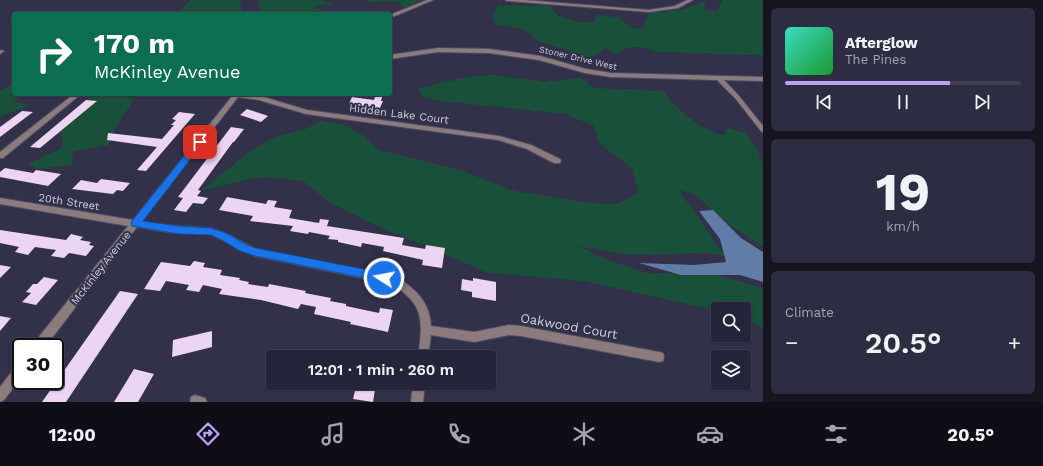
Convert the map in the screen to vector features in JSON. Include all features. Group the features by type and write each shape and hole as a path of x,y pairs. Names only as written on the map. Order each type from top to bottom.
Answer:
{"street":[{"path":"392,16 431,0"},
{"path":"507,0 649,11 676,7 692,0"},
{"name":"Stoner Drive West","path":"392,57 438,50 483,50 528,56 585,71 611,75 763,79"},
{"path":"719,78 737,97 763,130"},
{"path":"0,156 75,96"},
{"name":"McKinley Avenue","path":"45,338 235,96"},
{"name":"Hidden Lake Court","path":"248,96 306,112 499,138 529,147 557,162"},
{"name":"20th Street","path":"0,201 135,224 178,230 211,232 223,236 243,248 255,252 393,280 412,292 419,301 424,312 427,330 424,350"},
{"name":"Oakwood Court","path":"427,330 474,337 509,330 521,331 659,357"},
{"path":"0,396 12,381"},
{"path":"417,402 418,390"}],"green space":[{"path":"191,0 240,0 242,12 178,12"},
{"path":"258,0 322,0 334,4 313,6 314,8 323,10 322,12 261,12"},
{"path":"366,0 422,0 404,8 399,2 372,2"},
{"path":"722,0 763,0 763,55 656,52 636,47 626,49 617,54 605,48 591,58 539,41 523,29 495,24 492,15 498,5 550,6 558,16 581,23 595,22 596,15 618,17 631,28 643,29 649,13 683,10 702,2 706,4 704,8 707,11 718,11"},
{"path":"494,75 544,82 581,78 595,88 663,91 675,105 706,129 724,135 728,128 746,133 758,150 763,166 763,247 731,226 695,195 679,190 725,256 709,253 628,255 578,246 608,260 647,273 714,274 763,288 763,328 751,322 751,302 711,302 711,309 584,281 489,273 375,225 330,203 303,181 259,177 200,191 248,153 274,137 306,129 320,121 343,124 364,136 379,150 463,171 514,191 590,203 618,204 638,193 633,169 600,144 594,126 565,114 442,101 422,97 419,88 471,76"},
{"path":"12,84 12,96 22,96 14,102 30,105 0,117 0,91"},
{"path":"90,96 131,96 134,99 116,127 108,145 73,151 72,165 38,169 28,164 63,147 60,126 77,113"}],"water":[{"path":"713,210 741,238 763,252 763,282 740,275 681,275 639,263 694,265 726,262 720,239 699,211"}],"building":[{"path":"375,96 382,96 381,101 383,101 379,110 354,108 355,105 349,104 352,97 374,100"},
{"path":"86,100 97,101 40,148 30,147"},
{"path":"247,109 268,116 261,122 240,115"},
{"path":"22,111 33,112 0,137 0,127"},
{"path":"179,112 195,114 146,171 137,170 157,147 107,140 108,133 162,139 174,125 171,125 176,120 172,119"},
{"path":"231,127 244,129 198,190 201,191 197,196 208,198 203,204 193,203 186,212 174,210 183,198 178,197"},
{"path":"5,168 33,173 36,170 61,174 48,186 0,177 0,172"},
{"path":"101,179 130,183 123,191 117,190 113,194 72,189 81,180 97,183"},
{"path":"227,197 266,204 268,200 277,201 274,207 292,210 289,218 319,223 320,219 329,220 327,226 404,238 402,245 425,249 426,245 445,248 442,268 422,265 423,260 383,251 384,247 362,243 361,247 338,242 338,240 328,239 330,236 309,232 308,234 290,231 293,226 250,221 253,216 219,210"},
{"path":"0,230 66,240 71,234 83,237 80,240 91,242 89,245 94,246 86,256 69,253 64,258 51,256 56,250 35,247 28,255 15,252 19,247 0,243"},
{"path":"194,261 205,263 203,267 222,270 220,275 240,278 239,280 249,282 248,284 268,287 269,284 306,291 305,293 331,298 330,301 346,304 346,306 379,313 380,308 393,310 388,332 350,324 351,322 314,314 316,307 301,304 298,309 261,300 219,294 222,289 203,285 199,292 186,290 189,285 166,281 160,291 144,289 161,262 190,266"},
{"path":"0,265 11,267 0,278"},
{"path":"44,277 58,280 36,305 22,302 31,293 26,292 33,284 37,284"},
{"path":"473,278 496,282 496,301 472,297 472,292 461,290 462,279 473,281"},
{"path":"120,291 138,294 66,402 42,402 50,390 64,390 64,371"},
{"path":"0,316 11,318 0,331"},
{"path":"212,331 212,347 172,357 173,340"},
{"path":"134,369 154,374 138,402 114,402"},
{"path":"355,390 375,390 373,402 353,399"}],"route":[{"path":"200,142 135,224 178,230 204,230 223,236 243,248 255,252 384,278"}]}
